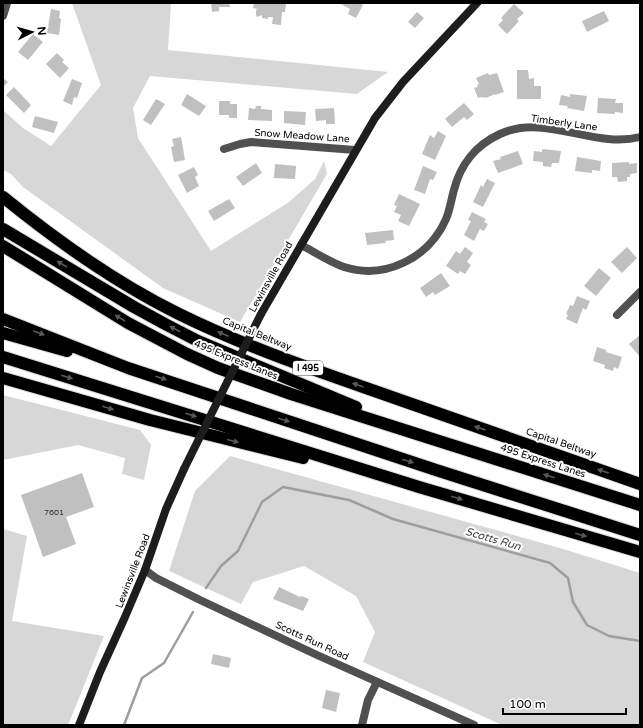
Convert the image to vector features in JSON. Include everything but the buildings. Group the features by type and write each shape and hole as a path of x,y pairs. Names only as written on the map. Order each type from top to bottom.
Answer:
{"highway":[{"name":"Capital Beltway","path":"3,197 59,240 137,291 178,313 219,332 303,366 640,484"},
{"path":"3,229 134,307 198,341 429,438"},
{"name":"495 Express Lanes","path":"3,246 128,323 187,354 255,382 640,505"},
{"path":"3,319 128,368"},
{"path":"3,333 128,368 640,535"},
{"path":"3,357 419,487 640,552"},
{"path":"3,378 205,434 419,487"}],"main road":[{"name":"Lewinsville Road","path":"79,725 100,672 145,570 166,509 184,469 262,314 355,150 376,118 391,97 477,3"}],"street":[{"path":"3,16 7,3"},
{"name":"Timberly Lane","path":"301,245 343,266 355,269 380,270 393,267 416,256 441,230 447,218 457,179 462,168 469,157 489,140 513,129 525,127 537,127 606,139 640,137"},
{"name":"Snow Meadow Lane","path":"224,149 251,142 355,150"},
{"path":"617,315 640,292"},
{"name":"Scotts Run Road","path":"145,570 156,578 200,600 474,725"},
{"path":"362,725 368,700 377,682"}],"shaded area":[{"path":"72,3 171,3 168,50 388,72 357,94 150,76 133,108 138,138 211,251 289,202 315,179 324,161 327,174 240,322 163,288 23,187 11,174 3,170 3,110 23,128 51,146 101,85"},
{"path":"3,395 140,430 151,445 144,480 122,474 125,458 78,445 3,460"},
{"path":"230,456 560,548 640,573 640,725 502,725 363,662 375,632 356,596 304,566 253,582 241,604 169,571 195,491"},
{"path":"3,529 27,536 12,621 104,636 68,725 3,725"}],"waterway":[{"name":"Scotts Run","path":"206,588 221,566 238,551 262,502 283,487 349,500 393,519 550,563 568,578 573,602 587,625 609,636 640,641"},
{"path":"124,725 142,678 164,663 193,612"}]}
